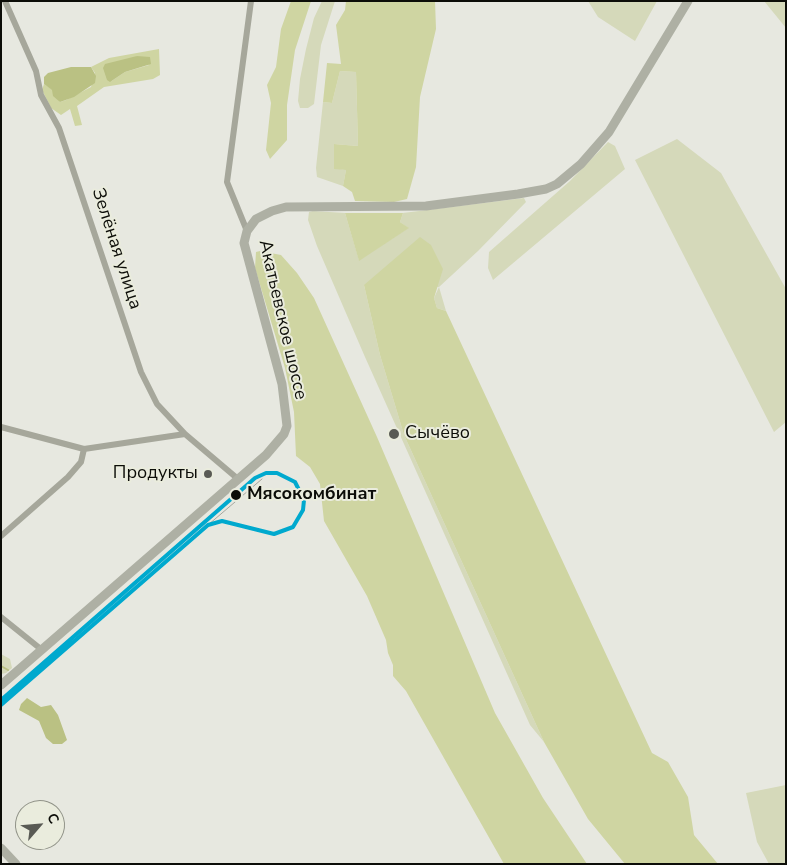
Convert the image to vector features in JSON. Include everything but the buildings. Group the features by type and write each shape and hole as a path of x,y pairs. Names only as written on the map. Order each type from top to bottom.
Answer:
{"main road":[{"name":"Акатьевское шоссе","path":"1,685 278,443 287,426 286,406 276,360 244,243 247,231 256,219 286,207 426,206 518,194 546,189 557,184 581,164 609,132 688,1"},
{"path":"1,848 16,864"}],"street":[{"name":"Зелёная улица","path":"5,1 36,71 41,95 59,128 140,372 157,404 185,434 238,479"},
{"path":"247,231 227,182 251,1"},
{"path":"1,427 84,449 185,434"},
{"path":"1,536 68,477 81,462 84,449"},
{"path":"1,617 42,650"}],"shaded area":[{"path":"291,1 311,1 295,50 287,105 287,140 270,159 266,150 271,103 267,85 276,67 281,29"},
{"path":"322,1 335,1 321,45 314,104 308,108 300,108 298,101 300,79 306,49 314,18"},
{"path":"346,1 435,1 436,29 420,97 416,167 407,199 394,202 355,201 352,192 343,186 346,170 334,169 334,144 358,146 356,72 340,71 332,103 323,102 327,63 341,64 336,25 345,10"},
{"path":"588,1 657,1 635,41 598,17"},
{"path":"764,1 786,1 786,28"},
{"path":"159,49 160,75 153,79 104,87 77,106 82,125 75,126 70,109 61,115 51,108 42,90 44,84 53,90 60,102 66,100 91,87 95,73 91,67 109,58","holes":["137,56 149,65 125,72 110,82"]},
{"path":"137,56 150,57 151,64 125,72 110,82 107,80 103,68 105,64"},
{"path":"71,67 91,67 96,76 95,83 74,97 60,102 53,96 52,90 44,84 44,77 48,73"},
{"path":"340,71 356,72 358,146 334,144 334,168 346,170 343,186 317,177 316,168 323,102 332,103"},
{"path":"677,139 721,173 786,289 786,422 774,432 635,160"},
{"path":"608,142 615,146 625,169 493,280 488,268 489,252 570,181"},
{"path":"524,198 526,202 478,251 439,287 364,285 380,355 404,435 544,742 530,725 365,357 317,246 308,220 309,212 345,213 359,260 408,228 400,222 403,213"},
{"path":"345,213 403,213 400,222 409,228 359,261"},
{"path":"420,237 431,245 443,269 434,298 437,308 446,311 652,753 668,762 688,797 694,835 718,864 625,864 588,819 544,742 404,435 380,355 364,285"},
{"path":"256,252 281,255 297,273 314,298 377,437 495,713 543,798 587,864 504,864 406,691 393,676 393,665 388,653 386,640 367,596 324,521 320,484 310,467 296,456 294,412 285,368 255,268"},
{"path":"439,287 446,311 437,308 434,298"},
{"path":"1,654 10,659 12,668 6,673 1,674"},
{"path":"27,698 41,707 51,705 58,715 67,740 62,744 53,744 46,738 39,721 19,710 21,704"},
{"path":"786,785 786,864 769,864 757,842 746,793"}],"waterway":[{"path":"1,666 8,670"}],"tram line":[{"path":"208,525 262,479"}],"transit line":[{"path":"1,700 255,478 266,473 277,473 295,482 304,500 303,510 293,527 274,534 222,521 208,525 1,705"}],"place":[{"name":"Сычёво","path":"394,434"},
{"name":"Продукты","path":"208,474"},
{"name":"Мясокомбинат","path":"236,495"}]}
